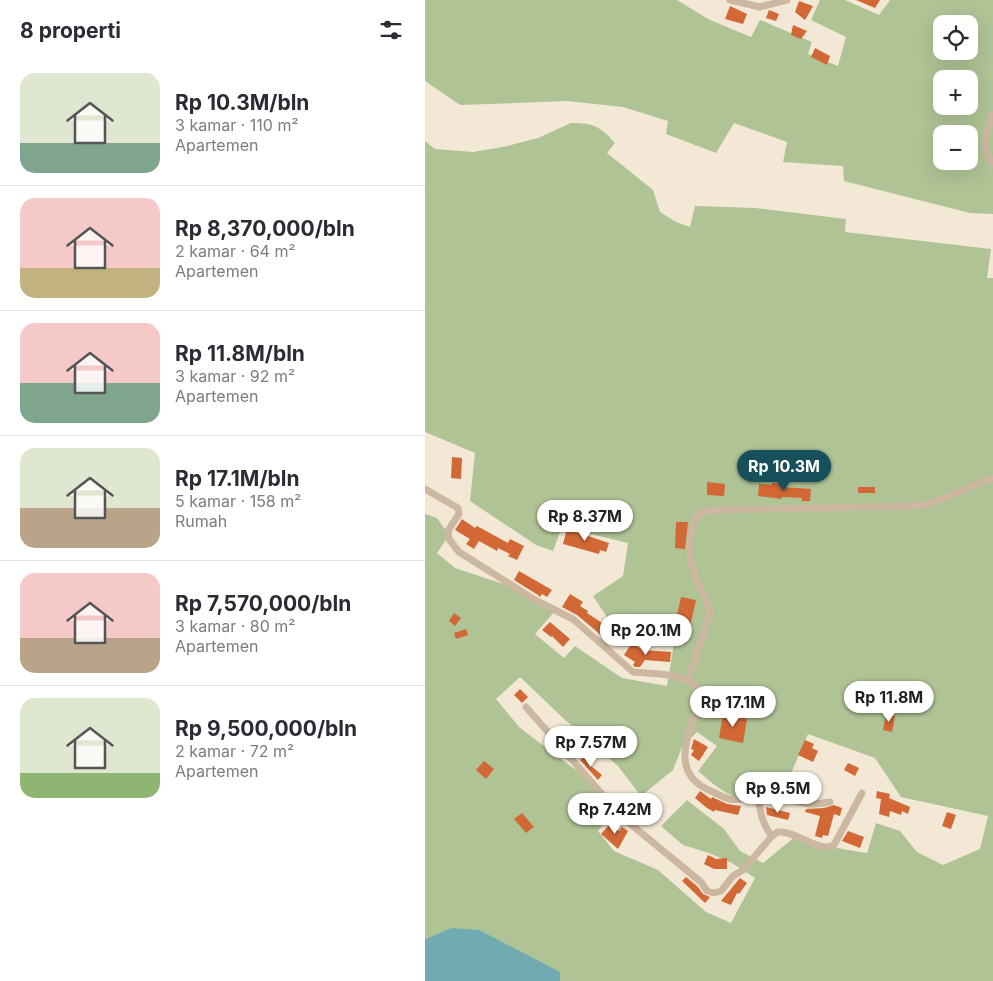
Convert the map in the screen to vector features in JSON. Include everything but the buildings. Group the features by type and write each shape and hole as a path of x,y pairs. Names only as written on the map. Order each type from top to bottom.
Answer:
{"street":[{"path":"730,0 760,7 787,0"},
{"path":"993,114 984,147 988,158 993,163"},
{"path":"687,681 710,613 692,568 690,557 691,529 696,516 700,513 718,510 912,506 936,502 993,478"},
{"path":"425,488 458,508 459,514 449,529 448,534 449,539 459,552 535,600 573,619 633,672 674,676 697,687 700,699 686,747 684,761 691,778 702,788 729,799 742,799 758,794 769,794 811,804 830,802"},
{"path":"526,707 605,796 621,817 701,882 707,891 715,893 721,891 733,876 743,870 772,836 778,832 789,832 821,847 831,847 834,845 862,793"},
{"path":"758,794 760,816 766,829 772,836"}],"green space":[{"path":"425,0 677,0 708,19 751,37 760,20 812,42 808,54 838,66 846,37 811,20 820,0 845,0 879,15 890,0 993,0 993,214 970,213 844,181 843,166 783,162 787,142 734,123 716,153 666,134 668,121 623,107 567,101 460,105 425,81"},
{"path":"571,123 591,125 600,129 615,143 607,153 653,190 660,212 676,222 690,227 695,206 755,208 846,219 845,232 991,249 987,278 993,278 993,981 560,981 560,972 451,928 425,939 425,514 437,518 449,535 437,553 455,568 515,588 555,611 535,634 564,658 575,646 622,678 667,686 674,643 632,634 607,617 593,596 623,576 628,543 562,527 553,551 536,545 470,501 475,453 425,432 425,141 435,149 473,152 538,138","holes":["520,677 618,766 641,796 673,770 682,747 697,732 717,746 698,771 721,790 737,797 747,795 755,788 767,783 775,782 786,785 808,734 875,758 901,797 988,816 980,849 943,865 917,852 900,831 876,823 867,853 818,845 796,836 763,863 740,851 724,829 687,800 661,826 683,845 732,863 755,878 731,923 706,912 658,870 614,851 598,831 615,810 576,770 520,728 496,699"]}],"water":[{"path":"451,928 479,930 560,972 560,981 425,981 425,939"}]}
